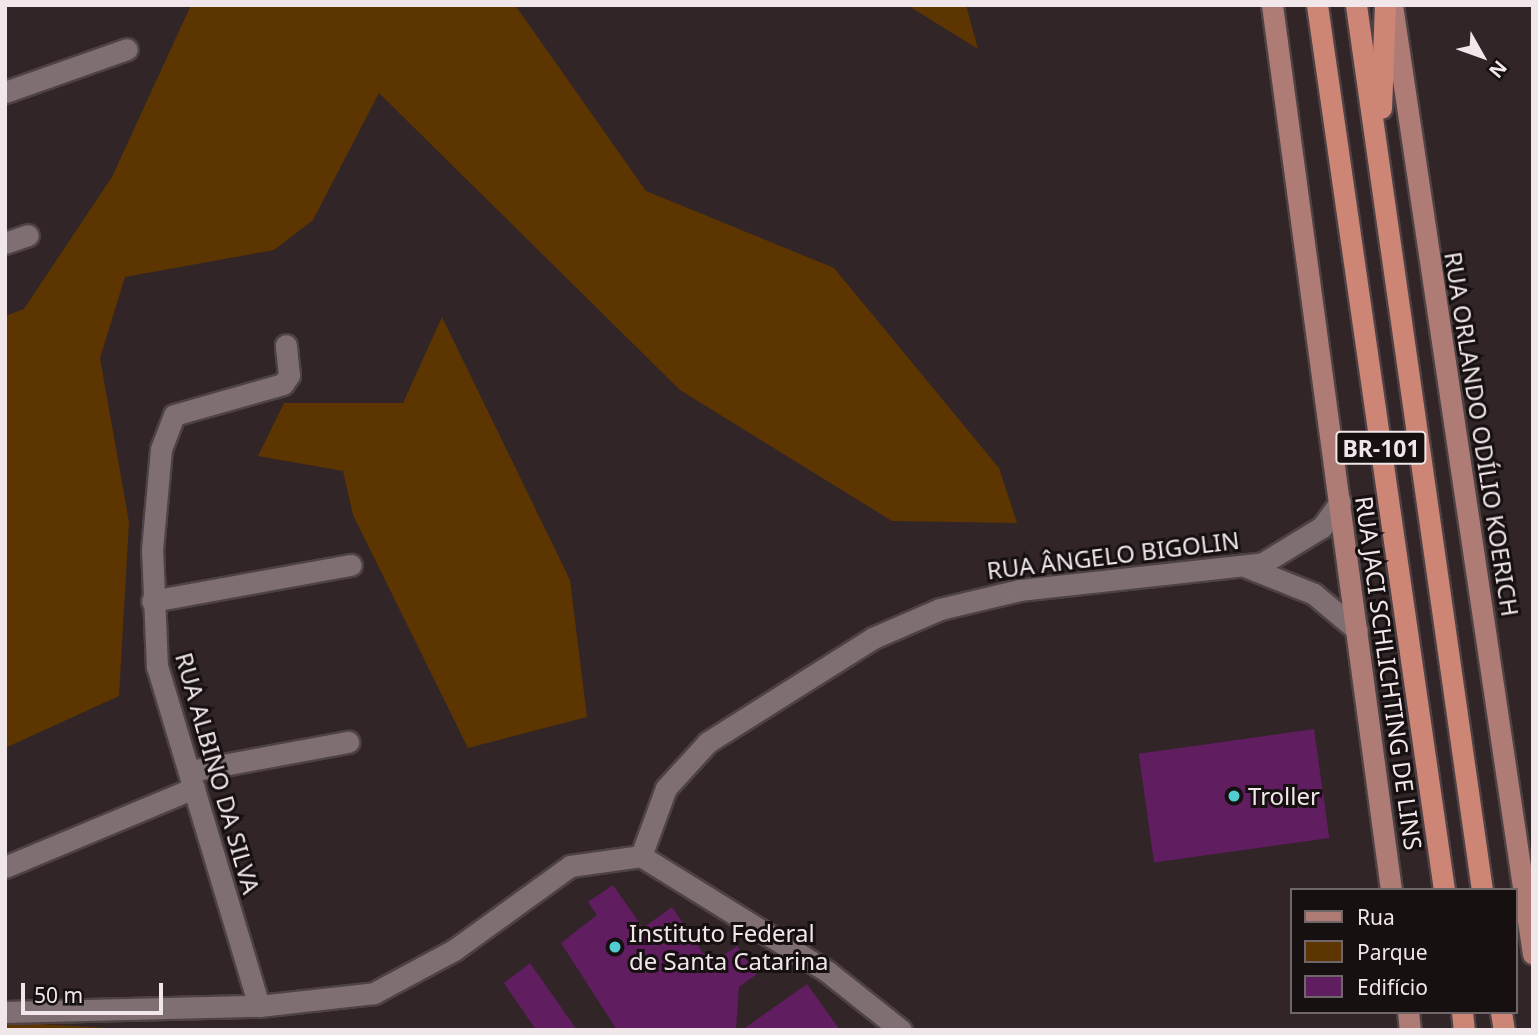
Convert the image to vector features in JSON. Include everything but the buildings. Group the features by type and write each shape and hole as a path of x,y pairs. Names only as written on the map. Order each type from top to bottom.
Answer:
{"highway":[{"name":"BR-101","path":"1317,5 1444,888"},
{"name":"BR-101","path":"1356,5 1482,888"},
{"path":"1379,163 1385,5"}],"main road":[{"name":"RUA JACI SCHLICHTING DE LINS","path":"1272,5 1391,888"},
{"name":"RUA ORLANDO ODÍLIO KOERICH","path":"1392,5 1533,954"}],"street":[{"path":"5,92 127,49"},
{"path":"5,243 28,235"},
{"name":"RUA ALBINO DA SILVA","path":"259,1006 157,667 152,601 166,429 174,415 206,402 283,384 289,375 286,345"},
{"name":"RUA ÂNGELO BIGOLIN","path":"641,856 666,788 708,742 903,624 1020,590 1263,564 1322,527 1339,502"},
{"path":"152,601 351,565"},
{"path":"1242,566 1314,594 1357,630"},
{"path":"5,867 193,780 348,742"},
{"path":"5,1012 259,1006 388,989 454,950 570,866 641,856 828,972 901,1030"}],"green space":[{"path":"191,5 515,5 646,191 834,268 999,468 1017,523 892,521 680,390 379,93 313,220 274,250 125,277 100,358 129,522 119,696 5,748 5,316 24,309 112,177"},
{"path":"907,5 966,5 978,49"},
{"path":"442,317 570,580 587,717 468,748 353,515 343,471 258,456 284,403 403,403"},
{"path":"5,1022 142,1030 5,1030"}],"place":[{"name":"Troller","path":"1234,796"},
{"name":"Instituto Federal de Santa Catarina","path":"615,947"}]}
